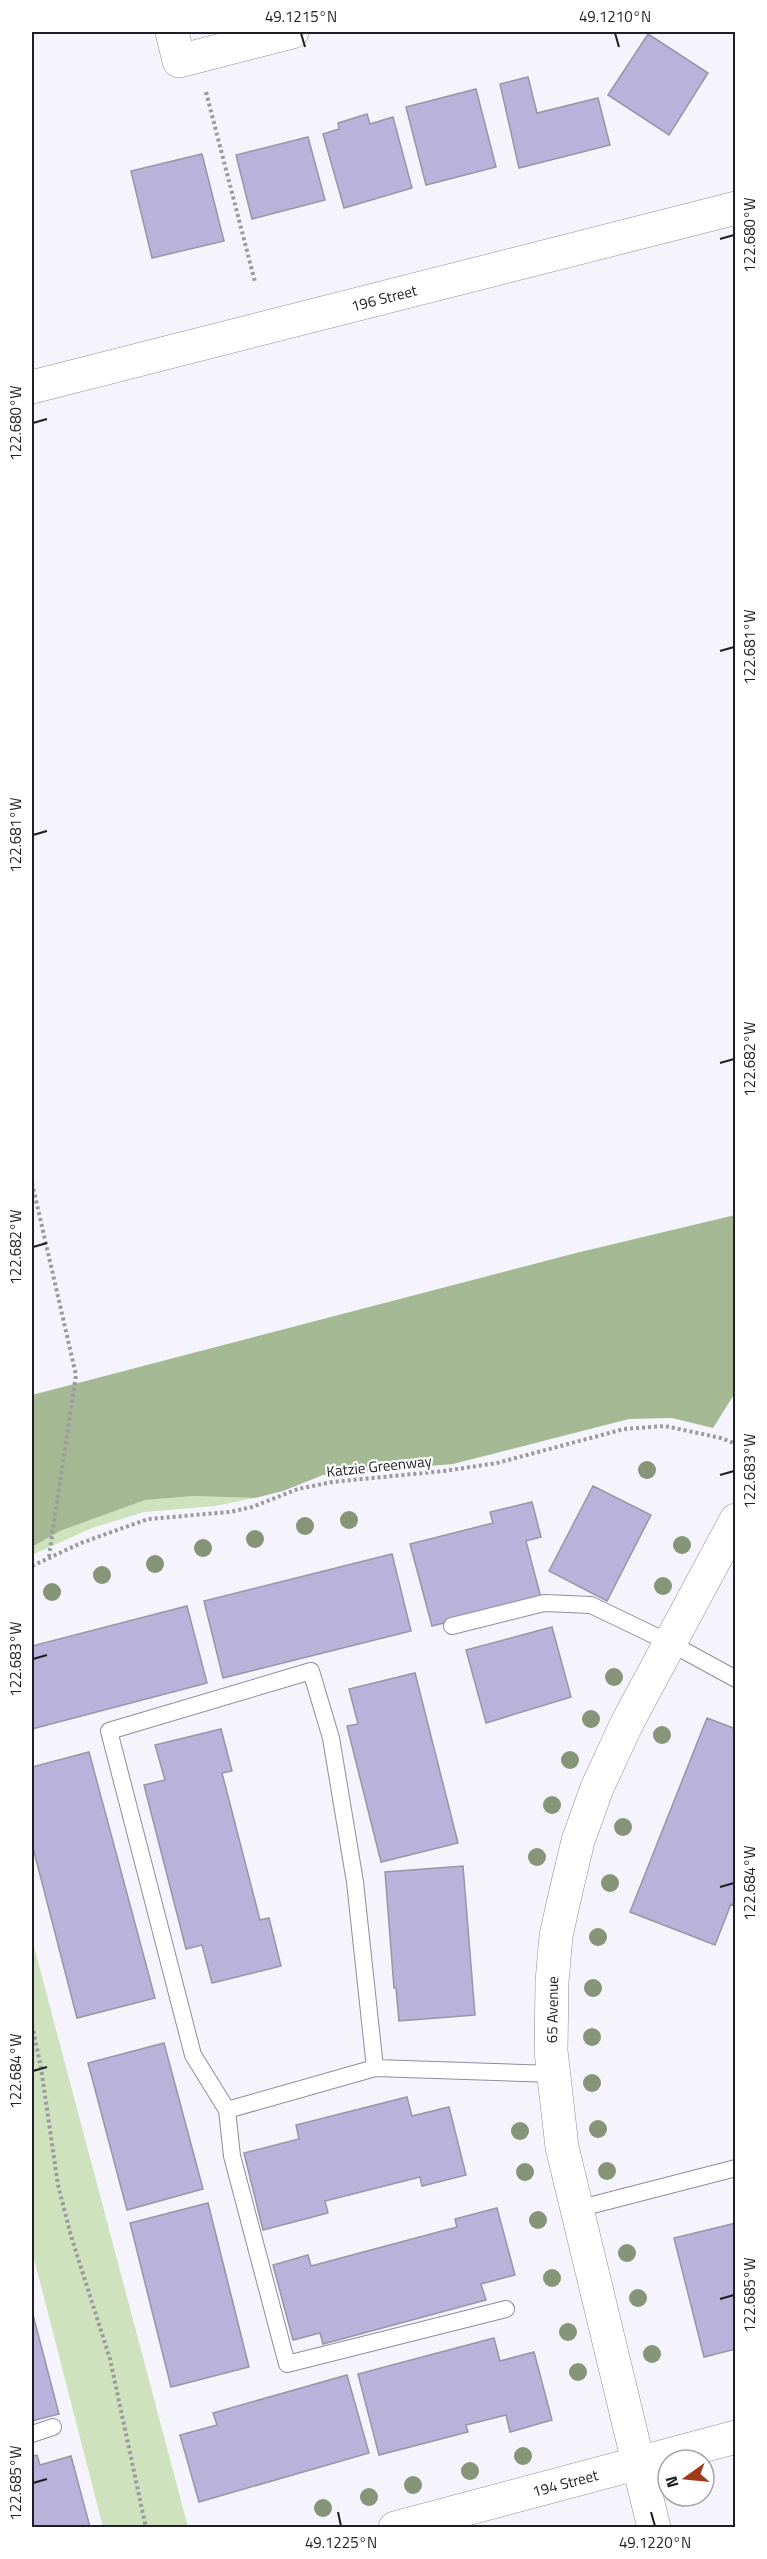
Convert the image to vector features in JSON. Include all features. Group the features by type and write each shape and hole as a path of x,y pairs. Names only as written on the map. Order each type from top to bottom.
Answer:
{"street":[{"path":"172,32 179,61 292,32"},
{"name":"196 Street","path":"32,387 735,208"},
{"name":"65 Avenue","path":"654,2528 562,2147 551,2028 556,1936 579,1841 597,1788 627,1723 735,1520"},
{"name":"194 Street","path":"395,2528 735,2438"}],"lane":[{"path":"452,1626 544,1603 591,1605 670,1643 735,1679"},
{"path":"375,2068 349,1848 331,1738 311,1671 109,1731 192,2055 227,2110 232,2156 287,2364 506,2309"},
{"path":"227,2110 375,2068 554,2074"},
{"path":"577,2209 735,2168"},
{"path":"32,2434 53,2427"}],"path":[{"path":"206,92 255,282"},
{"path":"32,1183 76,1375 49,1556"},
{"name":"Katzie Greenway","path":"32,1566 49,1556 148,1520 230,1512 252,1507 298,1489 332,1482 444,1472 497,1463 635,1427 665,1426 721,1438 735,1444"},
{"path":"32,2025 41,2068 58,2185 71,2236 110,2359 146,2528"}],"green space":[{"path":"735,1215 735,1393 713,1428 672,1418 629,1419 453,1464 323,1475 283,1491 255,1498 194,1496 145,1500 60,1531 32,1547 32,1395 576,1253"},
{"path":"194,1496 255,1498 215,1506 144,1512 92,1528 32,1555 32,1547 60,1531 145,1500"},
{"path":"32,1939 188,2527 103,2527 32,2251"}],"building":[{"path":"648,34 708,73 669,135 608,95"},
{"path":"528,77 537,113 598,98 610,145 519,168 500,84"},
{"path":"476,89 496,167 426,185 406,107"},
{"path":"367,114 370,124 393,117 412,188 344,208 323,134 339,129 338,123"},
{"path":"308,137 325,200 252,219 236,155"},
{"path":"202,154 224,241 152,258 131,171"},
{"path":"593,1486 651,1515 607,1601 549,1571"},
{"path":"532,1502 541,1537 526,1541 541,1598 432,1626 410,1544 493,1523 490,1512"},
{"path":"392,1554 411,1631 223,1678 204,1601"},
{"path":"187,1606 207,1683 32,1729 32,1646"},
{"path":"552,1627 571,1697 486,1723 466,1650"},
{"path":"415,1673 458,1843 381,1862 347,1726 358,1724 349,1689"},
{"path":"707,1718 736,1729 736,1899 733,1905 731,1904 715,1945 630,1912"},
{"path":"221,1729 232,1771 222,1773 260,1920 269,1918 281,1966 212,1983 202,1945 186,1949 144,1785 165,1780 155,1745"},
{"path":"89,1752 155,1998 77,2018 32,1844 32,1767"},
{"path":"463,1866 475,2015 399,2021 396,1988 394,1988 385,1872"},
{"path":"164,2043 203,2189 127,2210 88,2063"},
{"path":"407,2097 412,2116 449,2107 466,2175 422,2186 420,2177 325,2201 328,2213 263,2230 244,2153 299,2139 296,2125"},
{"path":"208,2203 249,2367 171,2387 130,2223"},
{"path":"497,2208 515,2275 481,2284 486,2300 323,2344 320,2333 293,2340 273,2265 308,2255 311,2266 457,2227 455,2219"},
{"path":"736,2223 736,2349 704,2357 674,2238"},
{"path":"32,2311 59,2414 32,2421"},
{"path":"494,2338 500,2361 534,2352 552,2420 510,2432 506,2415 466,2425 468,2432 379,2455 358,2374"},
{"path":"347,2375 369,2453 199,2502 180,2435 217,2425 213,2413"},
{"path":"37,2455 40,2465 71,2456 90,2527 32,2528 32,2456"}]}
